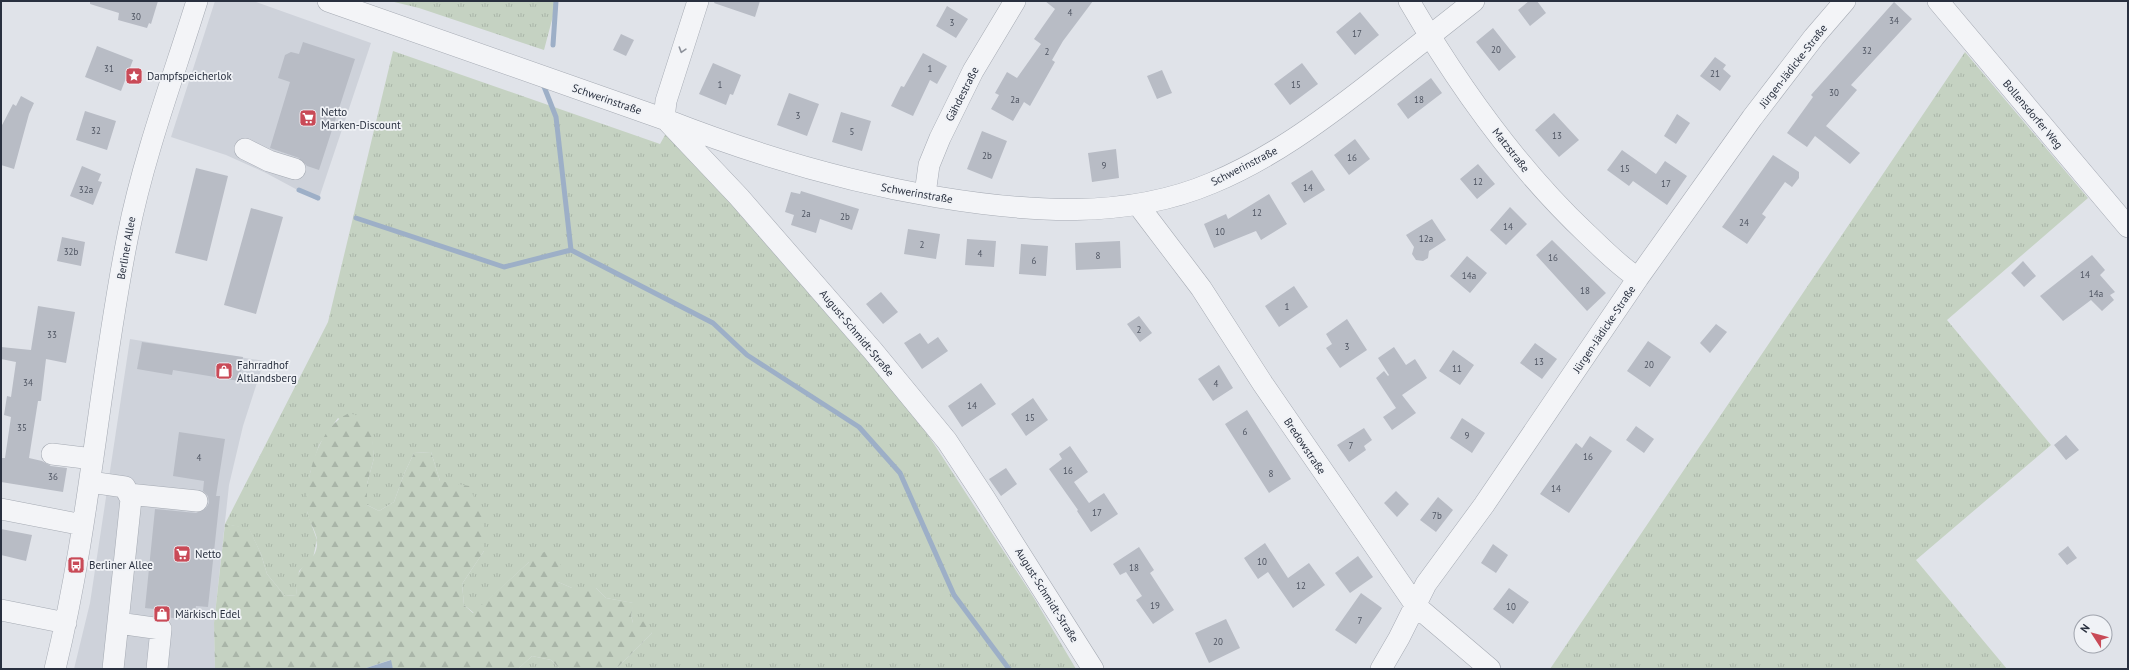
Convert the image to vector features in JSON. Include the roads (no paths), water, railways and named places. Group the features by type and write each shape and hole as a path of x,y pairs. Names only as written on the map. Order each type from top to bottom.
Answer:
{"street":[{"name":"Berliner Allee","path":"55,669 66,623 83,525 117,301 133,210 197,1"},
{"name":"Schwerinstraße","path":"328,1 771,158 869,184 986,205 1024,208 1096,210 1138,205 1184,193 1211,184 1272,152 1307,131 1430,37 1474,1"},
{"path":"664,119 666,101 698,1"},
{"name":"Gähdestraße","path":"924,194 929,165 940,138 973,70 1015,1"},
{"name":"Matzstraße","path":"1409,1 1430,37 1487,119 1531,176 1568,216 1625,270 1638,278"},
{"name":"Jürgen-Jädicke-Straße","path":"1381,669 1416,606 1426,584 1484,505 1638,278 1752,118 1814,38 1845,1"},
{"name":"Bollensdorfer Weg","path":"1938,1 2128,227"},
{"name":"August-Schmidt-Straße","path":"664,119 739,196 873,351 947,441 1093,669"},
{"path":"245,149 269,161 295,169"},
{"name":"Bredowstraße","path":"1138,205 1201,288 1267,391 1416,606 1490,669"},
{"path":"52,454 93,459"},
{"path":"90,482 125,487 131,499 113,669"},
{"path":"128,494 197,501"},
{"path":"1,509 83,525"},
{"path":"1,610 66,623"},
{"path":"118,623 161,629 157,669"}],"water":[{"path":"391,660 393,669 363,669"}],"waterway":[{"path":"553,45 556,1"},
{"path":"543,84 556,117 571,250"},
{"path":"299,190 318,198"},
{"path":"356,218 504,267 571,250 713,323 747,355 859,427 900,473 954,595 1009,669"}],"place":[{"name":"Dampfspeicherlok","path":"134,76"},
{"name":"Netto Marken-Discount","path":"308,118"},
{"name":"Fahrradhof Altlandsberg","path":"224,371"},
{"name":"Netto","path":"182,554"},
{"name":"Berliner Allee","path":"76,565"},
{"name":"Märkisch Edel","path":"162,614"}]}
